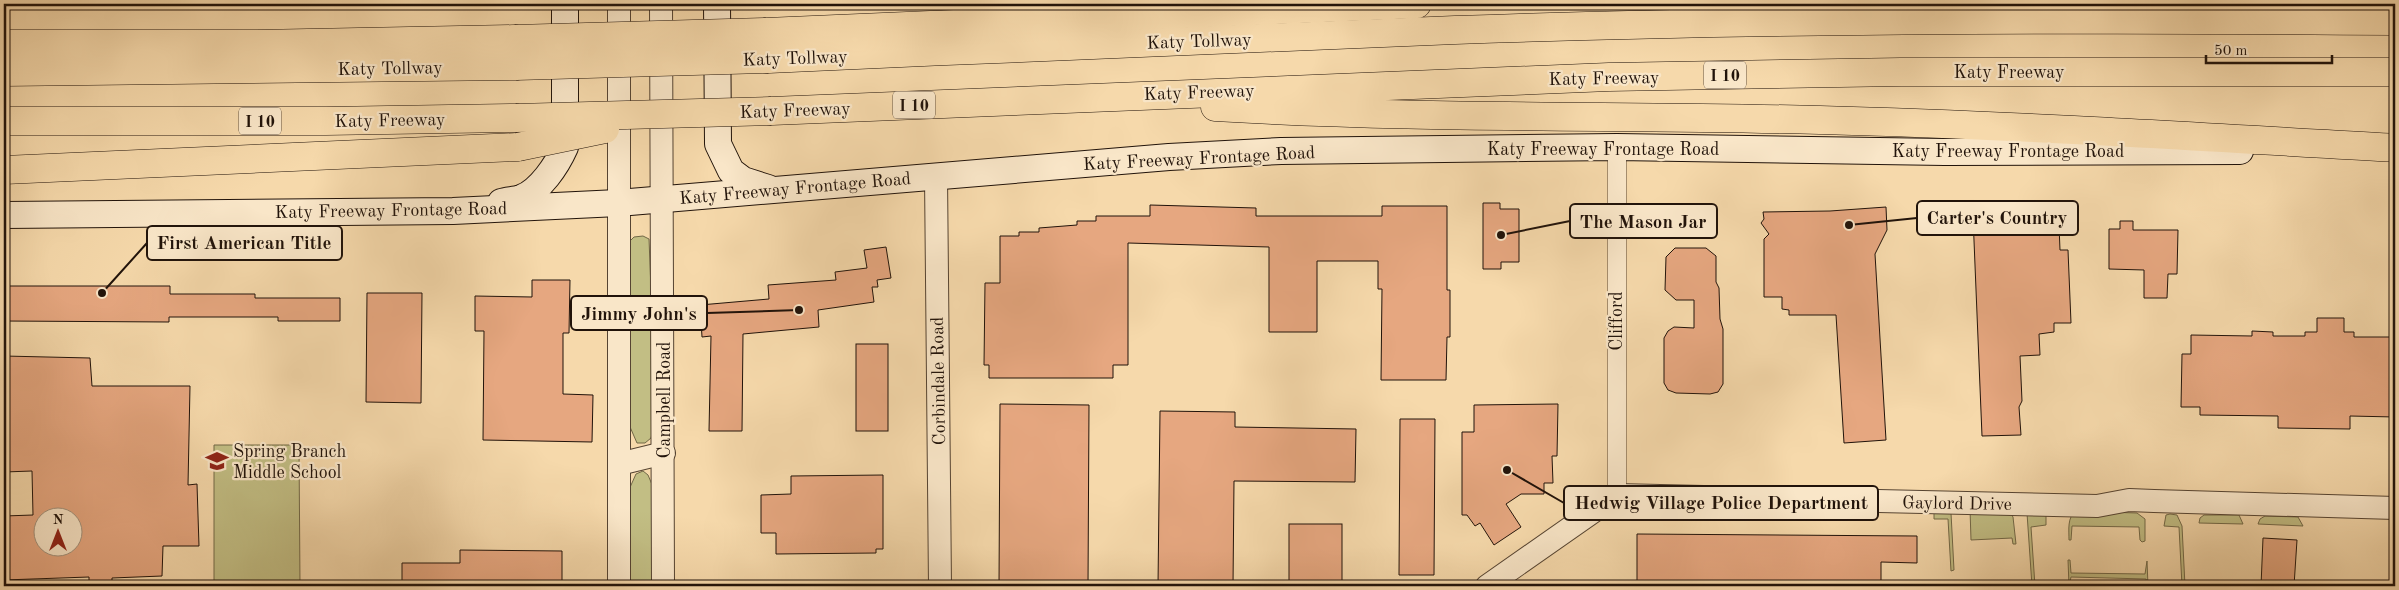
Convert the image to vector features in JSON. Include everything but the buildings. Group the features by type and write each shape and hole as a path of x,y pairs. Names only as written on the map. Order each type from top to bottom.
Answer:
{"highway":[{"name":"Katy Tollway","path":"4,44 257,44 766,32 1418,4"},
{"name":"Katy Tollway","path":"4,72 516,66 768,59 1455,30 1778,22 2127,19 2395,21"},
{"name":"Katy Freeway","path":"4,121 326,121 670,115 1466,81 1745,74 2395,72"},
{"path":"1056,98 1338,114 1817,120 1940,124 2395,149"},
{"path":"4,170 518,147 670,115"}],"main road":[{"path":"453,211 522,197 544,180 558,164 565,147 565,4"},
{"path":"717,4 718,144 731,171 743,180 772,190"},
{"name":"Katy Freeway Frontage Road","path":"4,215 453,211 618,203 1250,152 1617,147 1945,152 2395,149"}],"street":[{"path":"619,4 619,586"},
{"name":"Campbell Road","path":"661,4 663,586"},
{"name":"Clifford","path":"1617,147 1617,496"},
{"name":"Corbindale Road","path":"936,176 940,586"},
{"path":"620,464 664,453"},
{"path":"1487,586 1617,496"},
{"name":"Gaylord Drive","path":"1617,496 2097,506 2129,500 2154,500 2395,508"}],"shaded area":[{"path":"643,236 649,239 656,417 651,438 645,443 637,443 627,420 630,241 634,237"},
{"path":"214,445 299,445 300,586 214,586"},
{"path":"643,471 648,475 656,494 657,586 625,586 627,494 636,474"},
{"path":"1970,509 2009,511 2013,517 2016,544 2013,544 2012,538 1971,540"},
{"path":"2076,511 2137,513 2145,519 2145,541 2142,542 2140,540 2139,527 2072,526 2071,540 2069,540 2070,520"},
{"path":"1934,512 1951,513 1954,570 1951,571 1948,519 1934,519"},
{"path":"2027,513 2046,515 2046,525 2031,527 2035,586 2032,586"},
{"path":"2166,515 2177,515 2182,526 2185,586 2182,586 2179,527 2164,526"},
{"path":"2204,515 2239,515 2243,524 2199,523 2200,518"},
{"path":"2265,516 2298,517 2303,526 2258,524 2260,519"},
{"path":"2068,560 2070,560 2071,573 2145,574 2147,561 2148,586 2146,579 2071,577 2069,586"}],"place":[{"name":"Carter's Country","path":"1849,225"},
{"name":"The Mason Jar","path":"1501,235"},
{"name":"First American Title","path":"102,293"},
{"name":"Jimmy John's","path":"799,310"},
{"name":"Spring Branch Middle School","path":"217,461"},
{"name":"Hedwig Village Police Department","path":"1507,470"}]}
